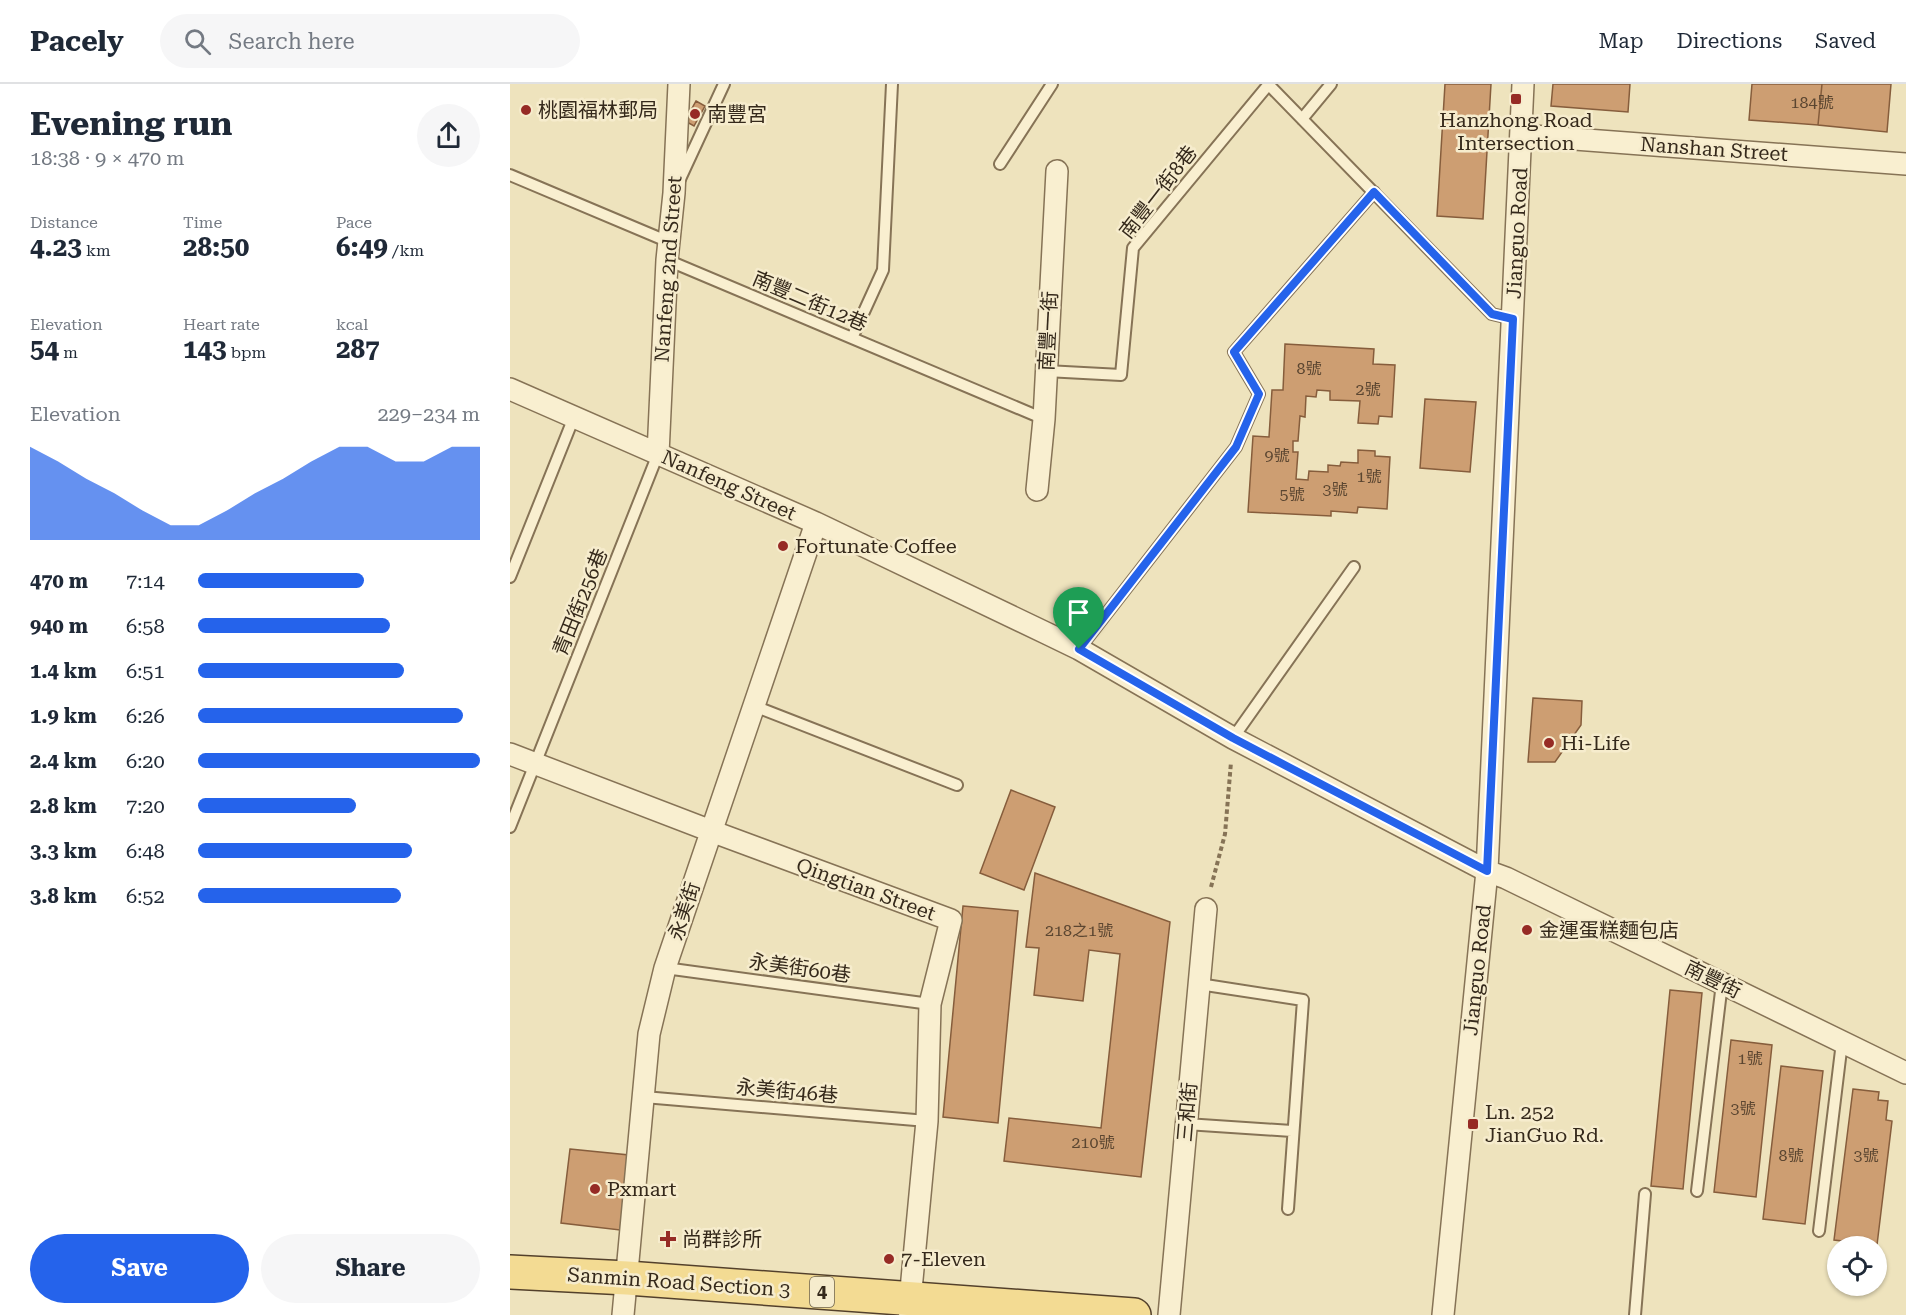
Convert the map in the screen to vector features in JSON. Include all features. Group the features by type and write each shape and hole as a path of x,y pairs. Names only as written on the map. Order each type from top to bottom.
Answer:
{"main road":[{"name":"Sanmin Road Section 3","path":"510,1272 627,1278 910,1306 1134,1315"}],"street":[{"name":"Nanfeng 2nd Street","path":"658,454 679,84"},
{"name":"Jianguo Road","path":"1443,1315 1487,871 1523,84"},
{"name":"Nanshan Street","path":"1521,135 1906,164"},
{"name":"南豐一街","path":"1037,490 1044,418 1057,171"},
{"name":"Nanfeng Street","path":"510,389 816,524 1079,649 1233,738 1487,871"},
{"name":"永美街","path":"623,1315 649,1034 665,968 816,524"},
{"name":"Qingtian Street","path":"510,754 951,920 930,1004 927,1121 910,1306"},
{"name":"南豐街","path":"1487,871 1506,878 1906,1073"},
{"name":"三和街","path":"1169,1315 1206,909"}],"lane":[{"path":"674,193 724,84"},
{"path":"852,338 883,270 892,84"},
{"path":"1000,164 1052,84"},
{"path":"1269,84 1492,314 1513,319"},
{"name":"南豐一街8巷","path":"1046,371 1121,375 1133,248 1269,84"},
{"path":"1302,119 1331,84"},
{"name":"南豐二街12巷","path":"510,175 852,338 1044,418"},
{"path":"1079,649 1236,447 1259,394 1234,352 1374,192"},
{"path":"510,577 574,417"},
{"name":"青田街256巷","path":"510,827 658,454"},
{"path":"1233,738 1354,567"},
{"path":"754,706 957,785"},
{"name":"永美街60巷","path":"665,968 930,1004"},
{"path":"1698,1191 1722,983"},
{"path":"1199,984 1303,999 1288,1209"},
{"path":"1819,1231 1842,1042"},
{"name":"永美街46巷","path":"644,1097 927,1121"},
{"path":"1186,1124 1292,1131"},
{"path":"1635,1315 1645,1194"}],"path":[{"path":"1206,909 1225,834 1233,738"}],"building":[{"path":"1445,84 1491,84 1483,219 1437,216"},
{"path":"1553,84 1630,84 1628,112 1551,106"},
{"path":"1752,84 1822,84 1818,125 1749,120"},
{"path":"1822,84 1891,84 1887,132 1818,125"},
{"name":"南豐宮","path":"696,101 705,106 694,126 685,121"},
{"path":"1285,344 1374,349 1373,364 1395,365 1392,417 1379,416 1378,424 1358,423 1360,401 1330,400 1330,391 1317,390 1316,397 1306,396 1305,417 1300,416 1298,441 1293,441 1293,452 1298,452 1296,479 1308,480 1309,471 1328,472 1328,465 1340,466 1341,462 1358,463 1358,450 1375,451 1375,456 1390,457 1387,509 1358,507 1357,513 1331,511 1331,516 1248,512 1253,436 1269,437 1272,390 1283,390"},
{"path":"1425,399 1476,402 1470,472 1420,468"},
{"name":"Hi-Life","path":"1533,698 1582,701 1581,725 1555,762 1528,762"},
{"path":"1011,790 1055,807 1024,890 980,873"},
{"path":"1035,873 1170,922 1141,1177 1004,1161 1009,1118 1101,1128 1120,954 1089,950 1083,1001 1034,995 1039,948 1026,947"},
{"path":"963,906 1018,911 998,1123 943,1117"},
{"path":"1670,990 1702,993 1683,1189 1651,1186"},
{"path":"1731,1040 1772,1045 1756,1197 1714,1192"},
{"path":"1781,1066 1823,1071 1805,1224 1763,1219"},
{"path":"1853,1089 1879,1092 1878,1100 1888,1101 1886,1120 1892,1121 1878,1236 1835,1236"},
{"name":"Pxmart","path":"570,1149 629,1155 620,1230 561,1223"}],"place":[{"name":"Hanzhong Road Intersection","path":"1516,99"},
{"name":"桃園福林郵局","path":"526,110"},
{"name":"南豐宮","path":"695,114"},
{"name":"Fortunate Coffee","path":"783,546"},
{"name":"Hi-Life","path":"1549,743"},
{"name":"金運蛋糕麵包店","path":"1527,930"},
{"name":"Ln. 252 JianGuo Rd.","path":"1473,1124"},
{"name":"Pxmart","path":"595,1189"},
{"name":"尚群診所","path":"668,1239"},
{"name":"7-Eleven","path":"889,1259"}],"route":[{"path":"1374,192 1492,314 1513,319 1487,871 1233,738 1079,649 1236,447 1259,394 1234,352 1374,192"}]}
